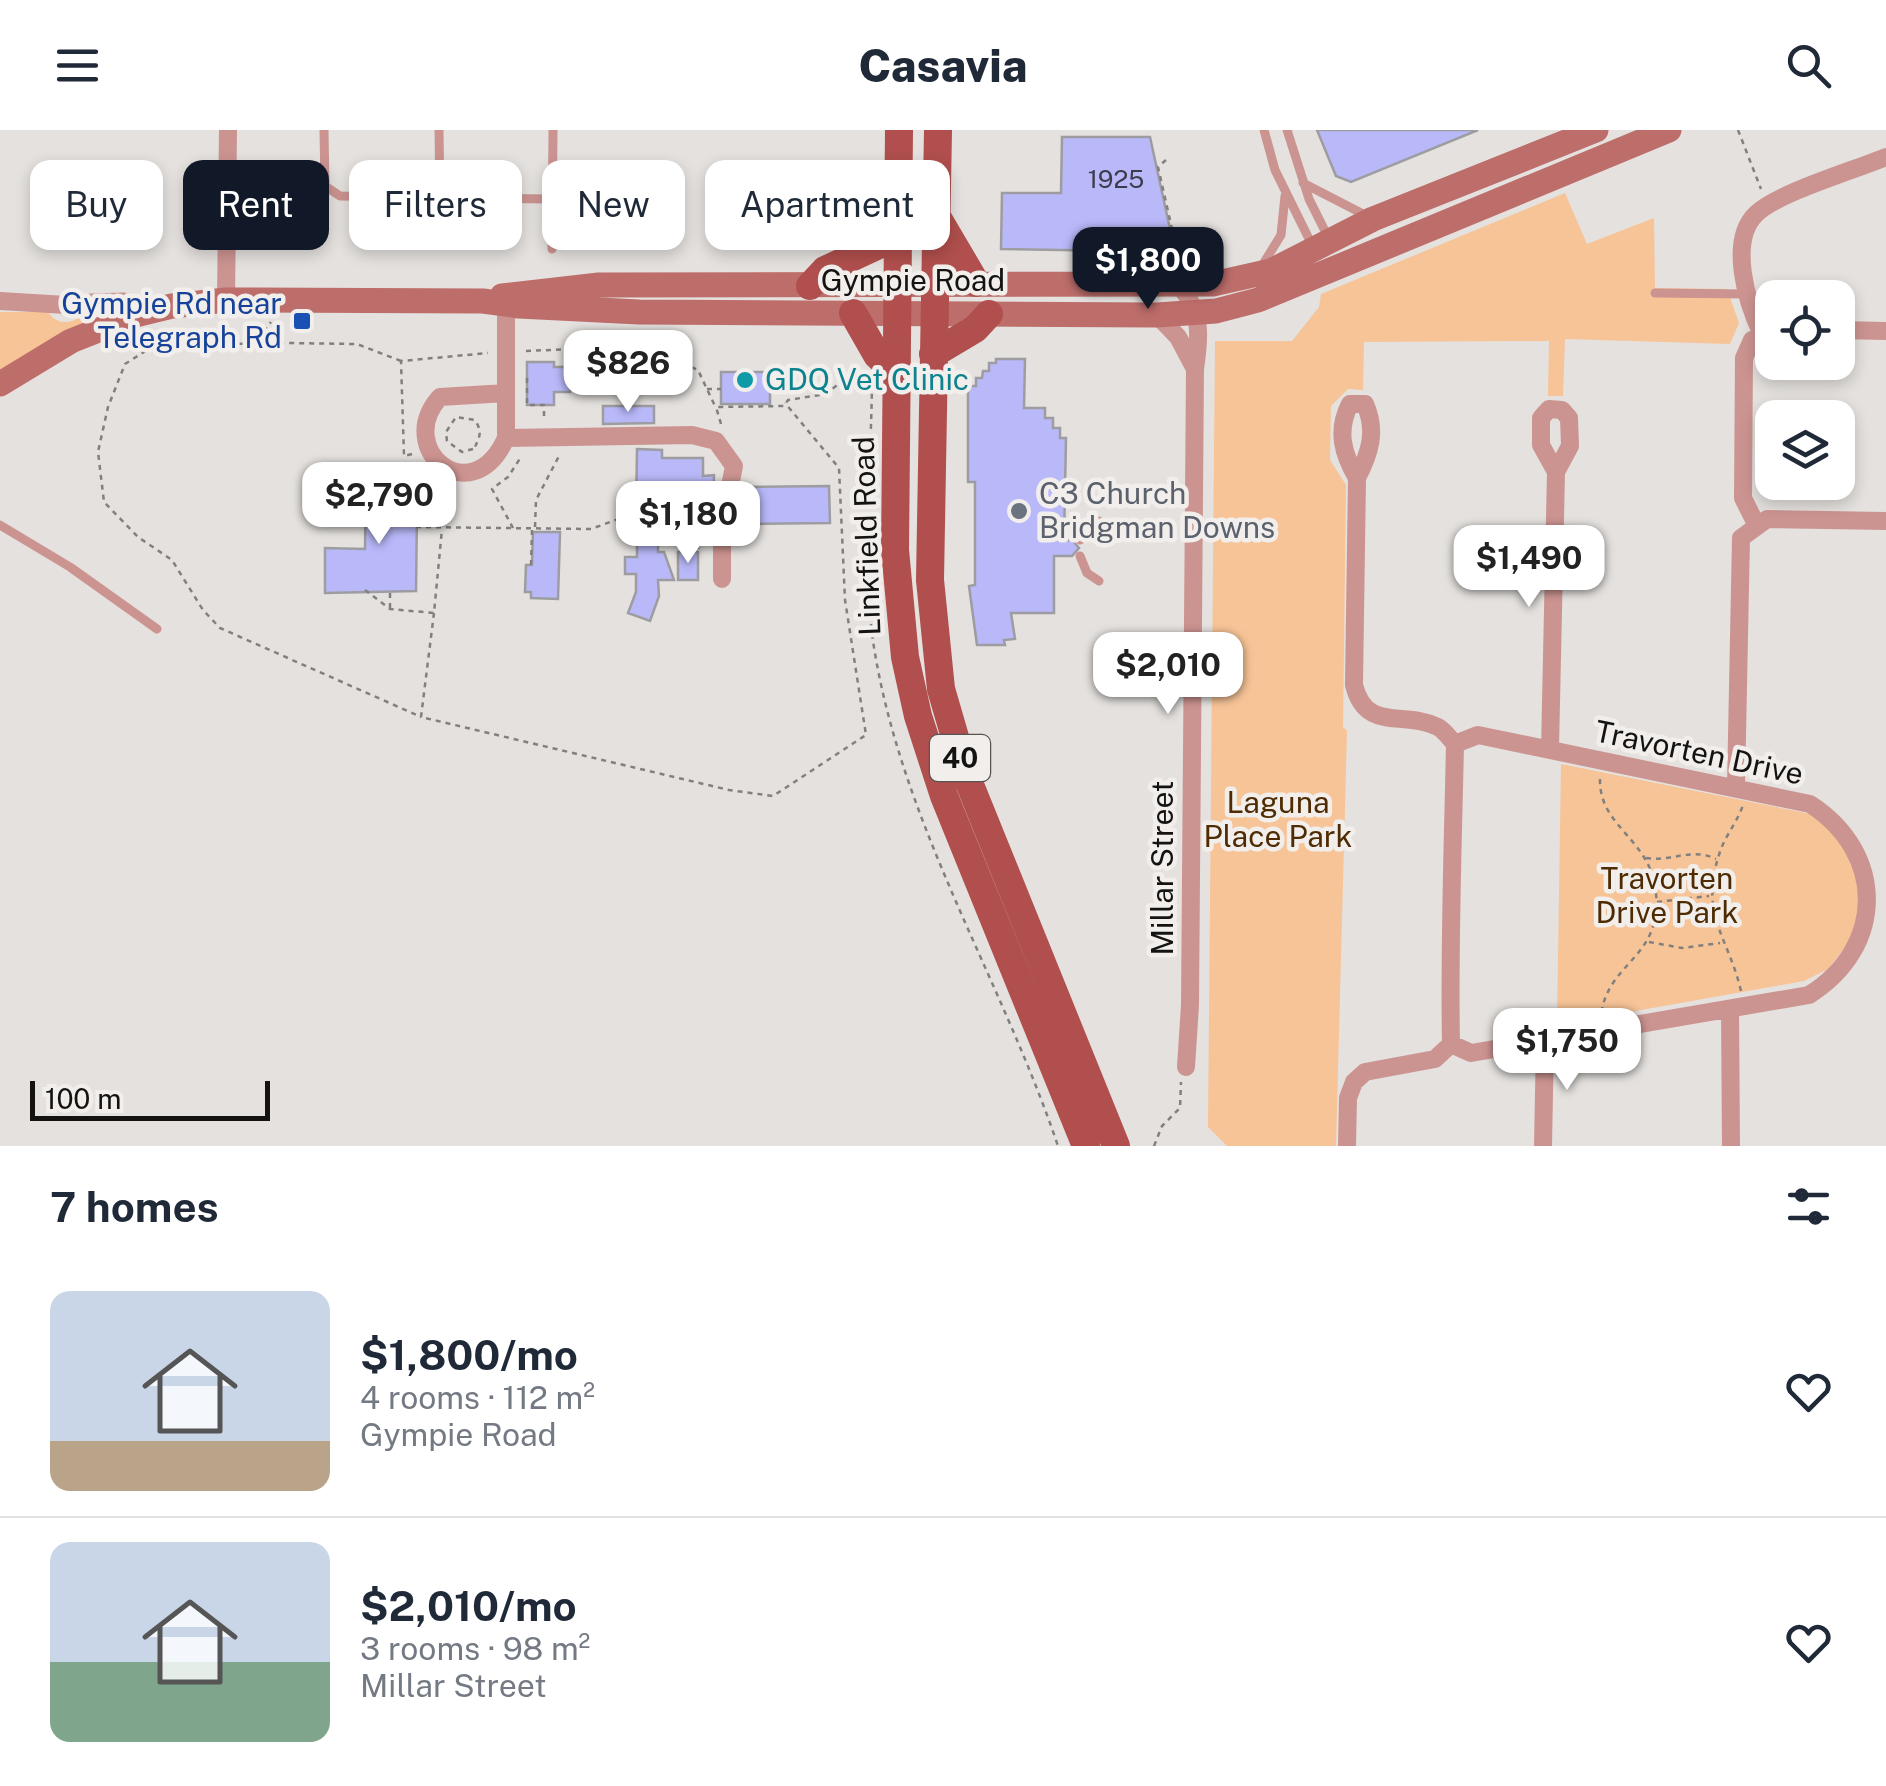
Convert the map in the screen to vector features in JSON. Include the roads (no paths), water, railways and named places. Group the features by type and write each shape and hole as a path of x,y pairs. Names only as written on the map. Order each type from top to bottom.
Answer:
{"main road":[{"name":"Linkfield Road","path":"899,130 899,160"},
{"name":"Linkfield Road","path":"937,160 938,130"},
{"name":"Gympie Road","path":"0,384 51,352 121,320 152,310 226,300 494,302 639,312 1196,313 1242,305 1329,258 1373,219 1596,130"},
{"name":"Gympie Road","path":"494,302 561,286 1213,284 1329,258 1669,130"},
{"path":"950,239 976,283"},
{"path":"810,286 825,270 868,250"},
{"name":"Linkfield Road","path":"898,250 895,578 905,657 918,716 944,796 1086,1146"},
{"name":"Linkfield Road","path":"935,250 930,604 943,699 966,775 1116,1146"},
{"path":"853,313 877,355 897,374"},
{"path":"933,354 975,329 989,314"}],"street":[{"path":"226,300 228,130"},
{"path":"1755,310 1746,294 1743,253 1748,223 1768,205 1886,157"},
{"path":"1178,285 1196,313"},
{"path":"0,301 66,305"},
{"path":"494,302 506,351 506,394 506,438 498,457 485,468 466,474 448,470 435,460 428,449 429,409 440,397 506,394"},
{"name":"Millar Street","path":"1186,1067 1195,369 1200,331 1196,313"},
{"path":"1157,315 1178,337 1195,369"},
{"path":"1855,330 1886,331"},
{"path":"1755,338 1744,358 1742,498 1756,524"},
{"path":"506,438 708,436 728,452 734,466 722,538 722,579"},
{"path":"1550,749 1556,472"},
{"path":"1347,1146 1348,1098 1354,1082 1365,1072 1435,1060 1450,1044 1453,969 1449,869 1456,810 1455,744 1439,727 1372,714 1358,704 1354,685 1357,478"},
{"path":"1742,788 1741,538 1767,519 1886,521"},
{"name":"Travorten Drive","path":"1450,1044 1471,1053 1809,994 1835,981 1868,943 1882,904 1868,855 1838,819 1810,804 1478,735 1455,744"},
{"path":"1731,1146 1737,1008"},
{"path":"1542,1146 1545,1040"}],"lane":[{"path":"324,130 326,186 340,196 349,196"},
{"path":"439,130 439,160"},
{"path":"552,130 552,160"},
{"path":"1264,130 1285,192 1329,258"},
{"path":"1287,130 1329,258"},
{"path":"1303,183 1373,219"},
{"path":"1256,276 1280,236 1285,192"},
{"path":"1655,293 1746,294"},
{"path":"66,305 90,298 124,297"},
{"path":"1080,540 1083,522 1099,521"},
{"path":"0,525 70,567 157,629"},
{"path":"1080,556 1088,573 1099,580"}],"place":[{"name":"Gympie Rd near Telegraph Rd","path":"302,321"},
{"name":"GDQ Vet Clinic","path":"745,380"},
{"name":"C3 Church Bridgman Downs","path":"1019,511"}],"park label":[{"name":"Laguna Place Park","path":"1278,820"},
{"name":"Travorten Drive Park","path":"1667,896"}]}
